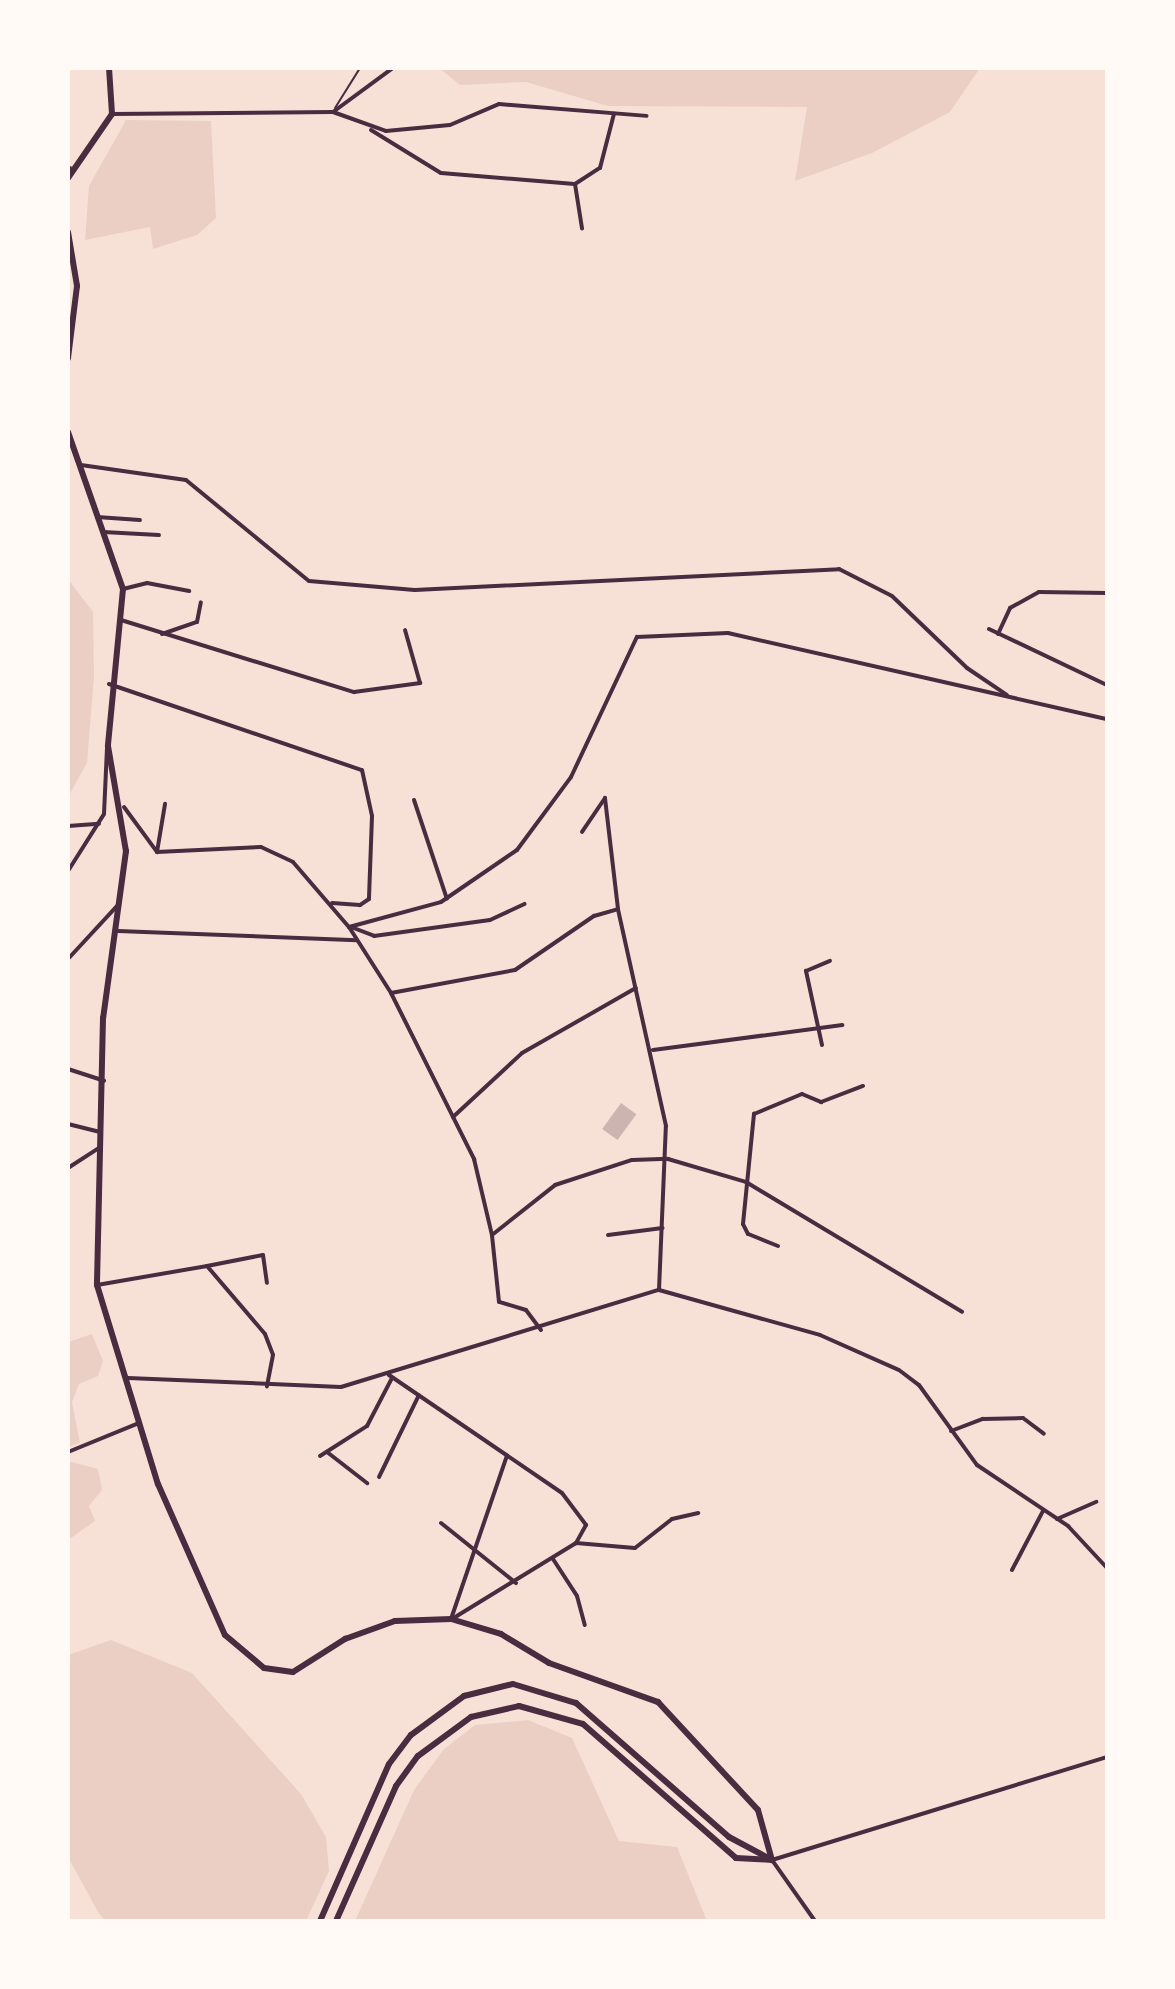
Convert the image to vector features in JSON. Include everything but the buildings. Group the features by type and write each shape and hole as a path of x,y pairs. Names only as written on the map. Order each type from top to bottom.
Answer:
{"main road":[{"path":"68,178 69,168 112,114 109,68"},
{"path":"68,237 77,286 68,358"},
{"path":"68,432 77,465 123,589 121,620 109,684 108,746 124,807 118,931 103,1018 104,1081 99,1148 97,1285 142,1423 158,1484 225,1635 264,1668 293,1672 369,1627 451,1619 658,1702 758,1810 772,1860"},
{"path":"320,1921 389,1764 411,1735 464,1696 513,1684 576,1703 729,1837 772,1860"},
{"path":"336,1921 396,1786 418,1756 471,1717 519,1706 583,1724 736,1858 772,1860"}],"street":[{"path":"333,112 393,68"},
{"path":"369,128 450,125 499,104 647,116"},
{"path":"112,114 333,112 369,128 409,160 441,173 575,184 600,168 614,114"},
{"path":"575,184 582,228"},
{"path":"77,465 186,480 309,581 415,590 839,569 892,596 967,668 1007,695"},
{"path":"97,517 140,520"},
{"path":"103,532 159,535"},
{"path":"123,589 147,583 189,591"},
{"path":"998,634 1010,608 1039,592 1107,593"},
{"path":"160,634 197,622 201,602"},
{"path":"121,620 344,690 420,683 405,630"},
{"path":"989,629 1107,685"},
{"path":"349,927 447,899 517,850 571,777 637,637 728,633 1107,719"},
{"path":"109,684 362,770 372,816 369,899 360,905 330,902"},
{"path":"68,871 99,824 108,746"},
{"path":"582,832 605,798 618,909 653,1050 668,1159 659,1290"},
{"path":"414,800 447,899"},
{"path":"157,852 165,804"},
{"path":"124,807 157,852"},
{"path":"68,826 99,824"},
{"path":"157,852 272,849 303,869 330,902 391,993 474,1159 492,1235 499,1302 526,1310 541,1330"},
{"path":"68,959 120,903"},
{"path":"349,927 374,936 505,918 524,904"},
{"path":"391,993 515,970 594,916 618,909"},
{"path":"118,931 357,940"},
{"path":"822,1045 806,971 830,961"},
{"path":"452,1117 522,1053 636,988"},
{"path":"653,1050 842,1025"},
{"path":"68,1069 104,1081"},
{"path":"778,1246 744,1230 754,1114 802,1094 821,1102 863,1086"},
{"path":"68,1124 100,1132"},
{"path":"68,1168 99,1148"},
{"path":"492,1235 555,1185 592,1168 668,1159 746,1182 962,1312"},
{"path":"608,1235 663,1228"},
{"path":"97,1285 263,1255 267,1283"},
{"path":"207,1266 265,1334 273,1355 267,1386"},
{"path":"128,1378 341,1387 390,1377 659,1290 865,1352 919,1385 977,1465 1057,1519 1107,1568"},
{"path":"390,1377 507,1455 579,1511 586,1525 576,1543 516,1583 451,1619"},
{"path":"320,1456 367,1426 390,1377"},
{"path":"379,1477 419,1395"},
{"path":"951,1431 983,1419 1023,1418 1044,1434"},
{"path":"68,1452 142,1423"},
{"path":"327,1452 367,1483"},
{"path":"451,1619 507,1455"},
{"path":"1057,1519 1096,1502"},
{"path":"1012,1570 1043,1511"},
{"path":"576,1543 640,1547 672,1519 698,1513"},
{"path":"441,1523 516,1583"},
{"path":"553,1559 577,1596 585,1625"},
{"path":"815,1921 772,1860 1107,1757"}],"lane":[{"path":"333,112 360,68"}],"shaded area":[{"path":"439,68 980,68 950,112 872,153 795,181 807,107 608,106 526,82 460,85"},
{"path":"126,120 211,121 216,218 197,235 153,249 150,227 85,240 89,186"},
{"path":"68,579 93,612 94,677 87,763 68,797"},
{"path":"92,1334 103,1361 98,1376 79,1384 72,1402 80,1443 68,1447 68,1342"},
{"path":"68,1461 98,1469 102,1490 89,1506 95,1521 68,1540"},
{"path":"111,1640 192,1673 301,1794 326,1837 329,1871 306,1921 105,1921 98,1912 68,1857 68,1655"},
{"path":"528,1720 572,1738 619,1841 677,1847 707,1921 355,1921 414,1790 444,1749 475,1725"}]}
